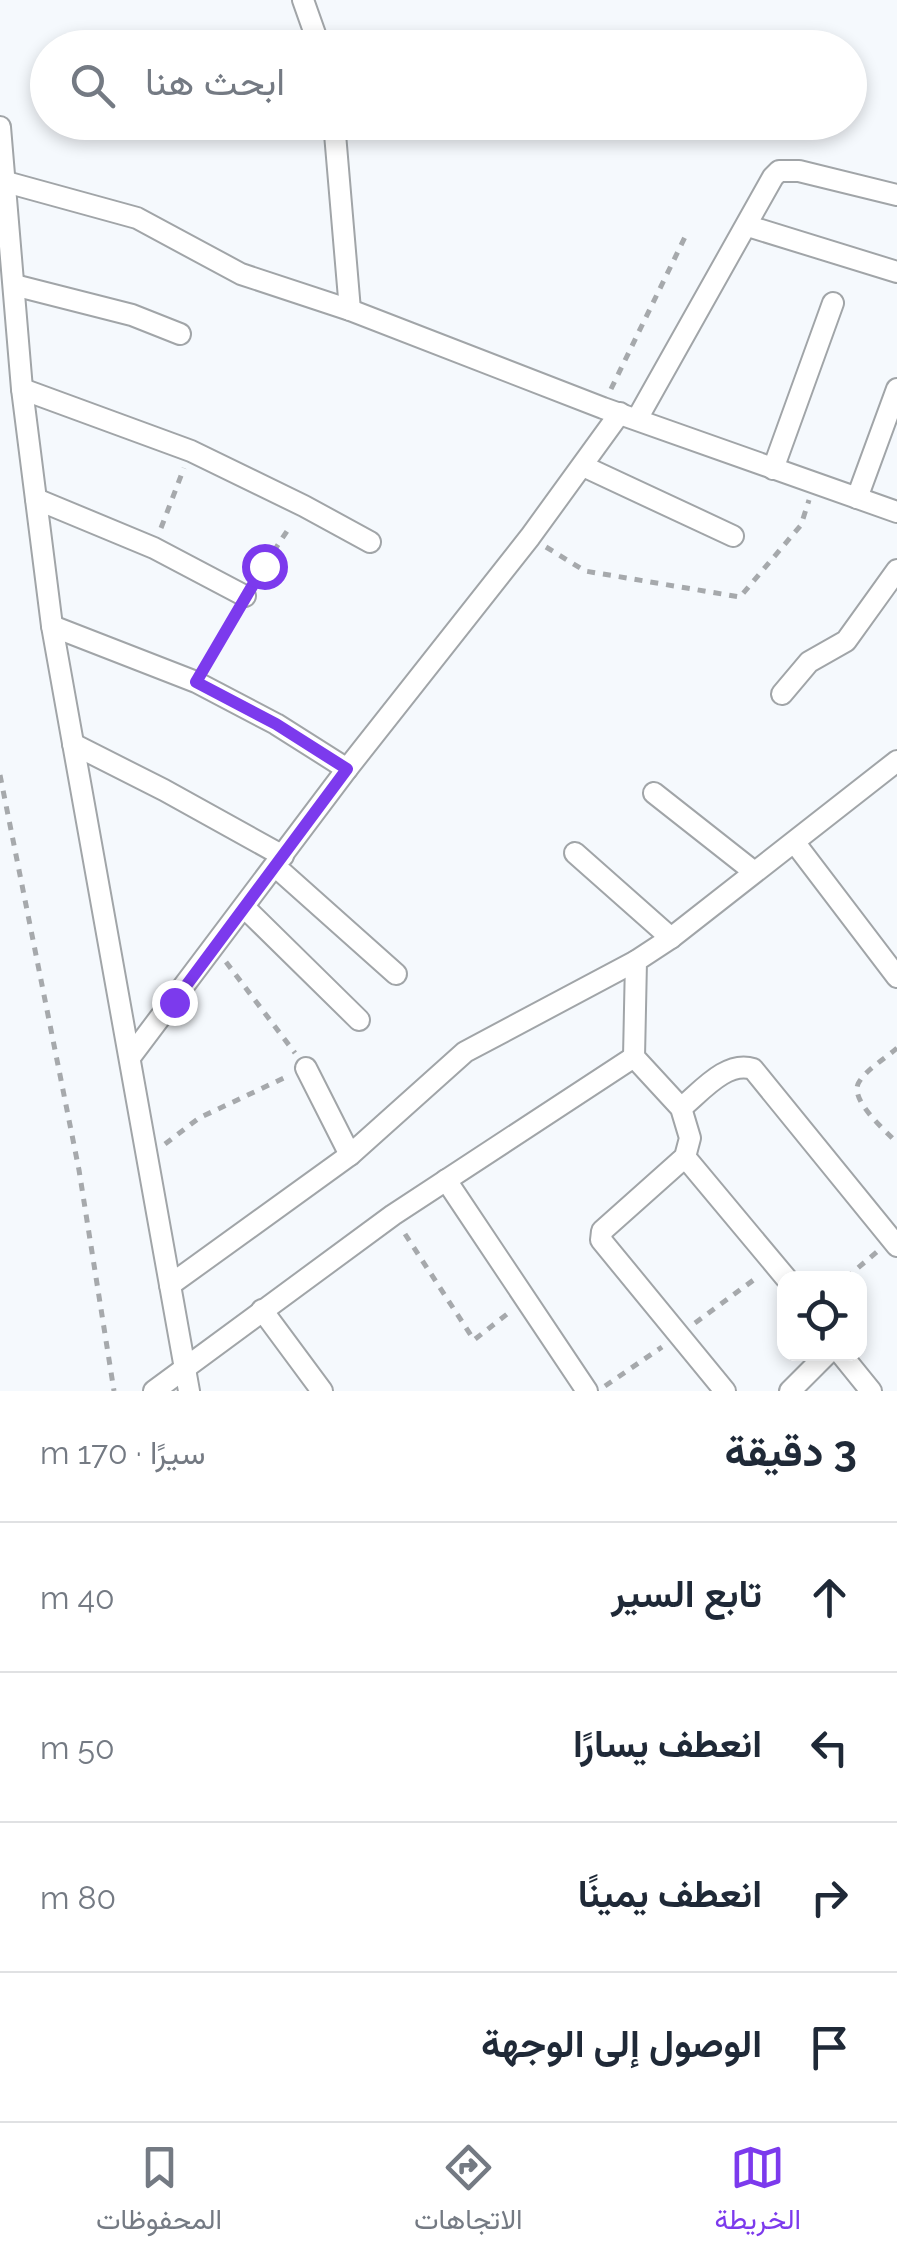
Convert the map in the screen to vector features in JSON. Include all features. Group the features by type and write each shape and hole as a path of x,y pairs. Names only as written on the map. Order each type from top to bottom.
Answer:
{"street":[{"path":"302,0 313,30"},
{"path":"0,126 22,390 52,626 170,1284 170,1379"},
{"path":"336,140 350,310"},
{"path":"131,1056 347,769 583,466 748,226 773,177 779,171 799,171 897,196"},
{"path":"6,182 137,218 241,274 350,310 620,413 897,512"},
{"path":"748,226 897,272"},
{"path":"14,285 132,315 180,334"},
{"path":"774,469 833,303"},
{"path":"857,498 897,389"},
{"path":"22,390 190,452 370,542"},
{"path":"583,466 734,536"},
{"path":"36,499 154,548 245,596"},
{"path":"782,694 809,662 846,641 897,570"},
{"path":"52,626 196,682 276,724 347,769"},
{"path":"73,744 164,790 280,861 396,974"},
{"path":"170,1284 350,1155 466,1052 636,961 671,938 897,762"},
{"path":"654,793 753,871"},
{"path":"795,843 897,977"},
{"path":"575,853 671,938"},
{"path":"245,908 359,1020"},
{"path":"636,961 634,1056 681,1108 690,1131 685,1156 601,1236 603,1245 725,1391"},
{"path":"170,1379 393,1215 634,1056"},
{"path":"681,1108 726,1072 743,1066 753,1069 895,1243"},
{"path":"306,1068 350,1155"},
{"path":"685,1156 781,1271"},
{"path":"446,1180 587,1391"},
{"path":"262,1310 322,1391"},
{"path":"790,1391 820,1361"},
{"path":"847,1361 871,1391"},
{"path":"170,1379 189,1391"}],"path":[{"path":"620,413 686,235"},
{"path":"154,548 190,452"},
{"path":"530,537 585,570 740,598 801,524 814,483"},
{"path":"196,682 245,596 304,506"},
{"path":"0,775 79,1170 114,1391"},
{"path":"149,1157 198,1118 306,1068 216,947"},
{"path":"897,1048 859,1082 856,1091 861,1104 897,1142"},
{"path":"393,1215 474,1340 526,1299"},
{"path":"856,1271 895,1243"},
{"path":"598,1391 777,1273"}],"route":[{"path":"174,1002 347,769 276,724 196,682 264,566"}]}
